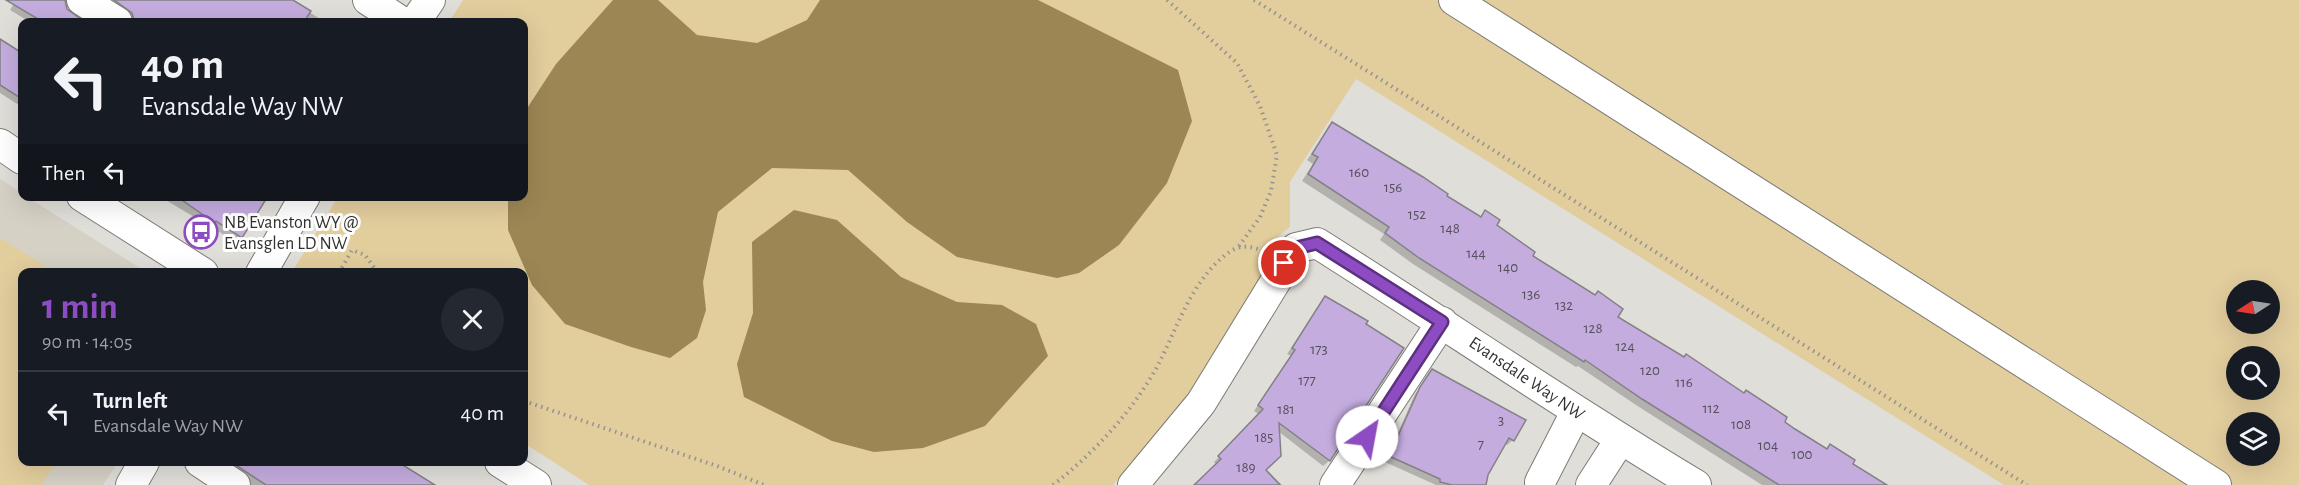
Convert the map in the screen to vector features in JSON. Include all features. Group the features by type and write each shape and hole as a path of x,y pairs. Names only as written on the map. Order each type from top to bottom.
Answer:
{"street":[{"path":"82,0 111,18"},
{"path":"368,0 396,18"},
{"path":"418,18 430,0"},
{"path":"1454,0 2216,485"},
{"path":"0,144 18,156"},
{"path":"90,201 194,268"},
{"path":"264,268 302,201"},
{"name":"Evansdale Way NW","path":"1134,485 1201,403 1296,248 1317,243 1442,322 1576,412 1696,485"},
{"path":"1335,485 1442,322"},
{"path":"1540,485 1576,412"},
{"path":"1591,485 1620,440"},
{"path":"131,485 142,466"},
{"path":"206,466 235,485"},
{"path":"506,466 536,485"}],"path":[{"path":"1053,485 1088,456 1126,412 1157,367 1186,308 1206,274 1238,246 1260,218 1271,191 1277,155 1260,106 1237,63 1168,1 1163,0"},
{"path":"1254,0 2027,485"},
{"path":"1238,246 1252,246 1269,253"},
{"path":"342,268 352,250 365,255 374,268"},
{"path":"528,402 717,466 764,485"}],"shaded area":[{"path":"463,0 2299,0 2299,485 2004,485 1356,79 1290,182 1290,227 1269,250 1260,267 1264,269 1229,333 1192,390 1113,485 589,485 528,446 528,268 295,268 336,201 528,201 528,18 452,18"},
{"path":"613,0 658,0 697,35 757,43 807,20 820,0 1038,0 1178,70 1192,121 1167,183 1119,245 1079,273 1057,278 957,257 907,222 848,170 772,168 718,212 703,282 706,310 697,338 670,358 565,324 532,285 528,268 525,268 508,230 508,201 528,201 528,107 556,64"},
{"path":"0,179 18,190 18,201 33,201 140,268 18,268 18,466 115,466 103,485 0,485"},
{"path":"794,210 837,220 901,277 957,302 1002,305 1036,324 1048,356 985,426 923,448 874,452 832,441 744,397 737,364 753,313 752,242"},
{"path":"0,238 48,268 18,268 18,466 53,466 41,485 0,485"}],"building":[{"path":"6,0 65,0 67,9 79,18 36,18"},
{"path":"114,0 293,0 311,11 307,18 133,18 132,13"},
{"path":"0,39 18,50 18,96 0,85"},
{"path":"1332,122 1423,177 1448,194 1447,196 1481,217 1485,210 1500,220 1497,225 1535,252 1533,256 1595,295 1598,291 1623,309 1618,317 1684,357 1686,354 1744,393 1746,390 1787,417 1785,422 1795,429 1827,449 1830,444 1855,460 1853,464 1887,485 1779,485 1642,399 1585,360 1584,362 1419,258 1385,233 1389,227 1308,174 1318,157 1312,154"},
{"path":"183,201 265,201 242,238 216,221 215,223"},
{"path":"1325,296 1368,321 1366,324 1404,348 1330,461 1279,423 1281,456 1266,470 1280,485 1194,485 1221,459 1218,456 1263,409 1258,405 1295,350 1292,348"},
{"path":"1432,369 1526,420 1514,441 1509,438 1488,475 1486,485 1452,485 1440,482 1440,479 1389,456 1420,387"},
{"path":"237,466 404,466 435,485 266,485"}],"place":[{"name":"NB Evanston WY @ Evansglen LD NW","path":"201,232"}],"route":[{"path":"1284,263 1296,248 1317,243 1442,322 1367,437"}]}
